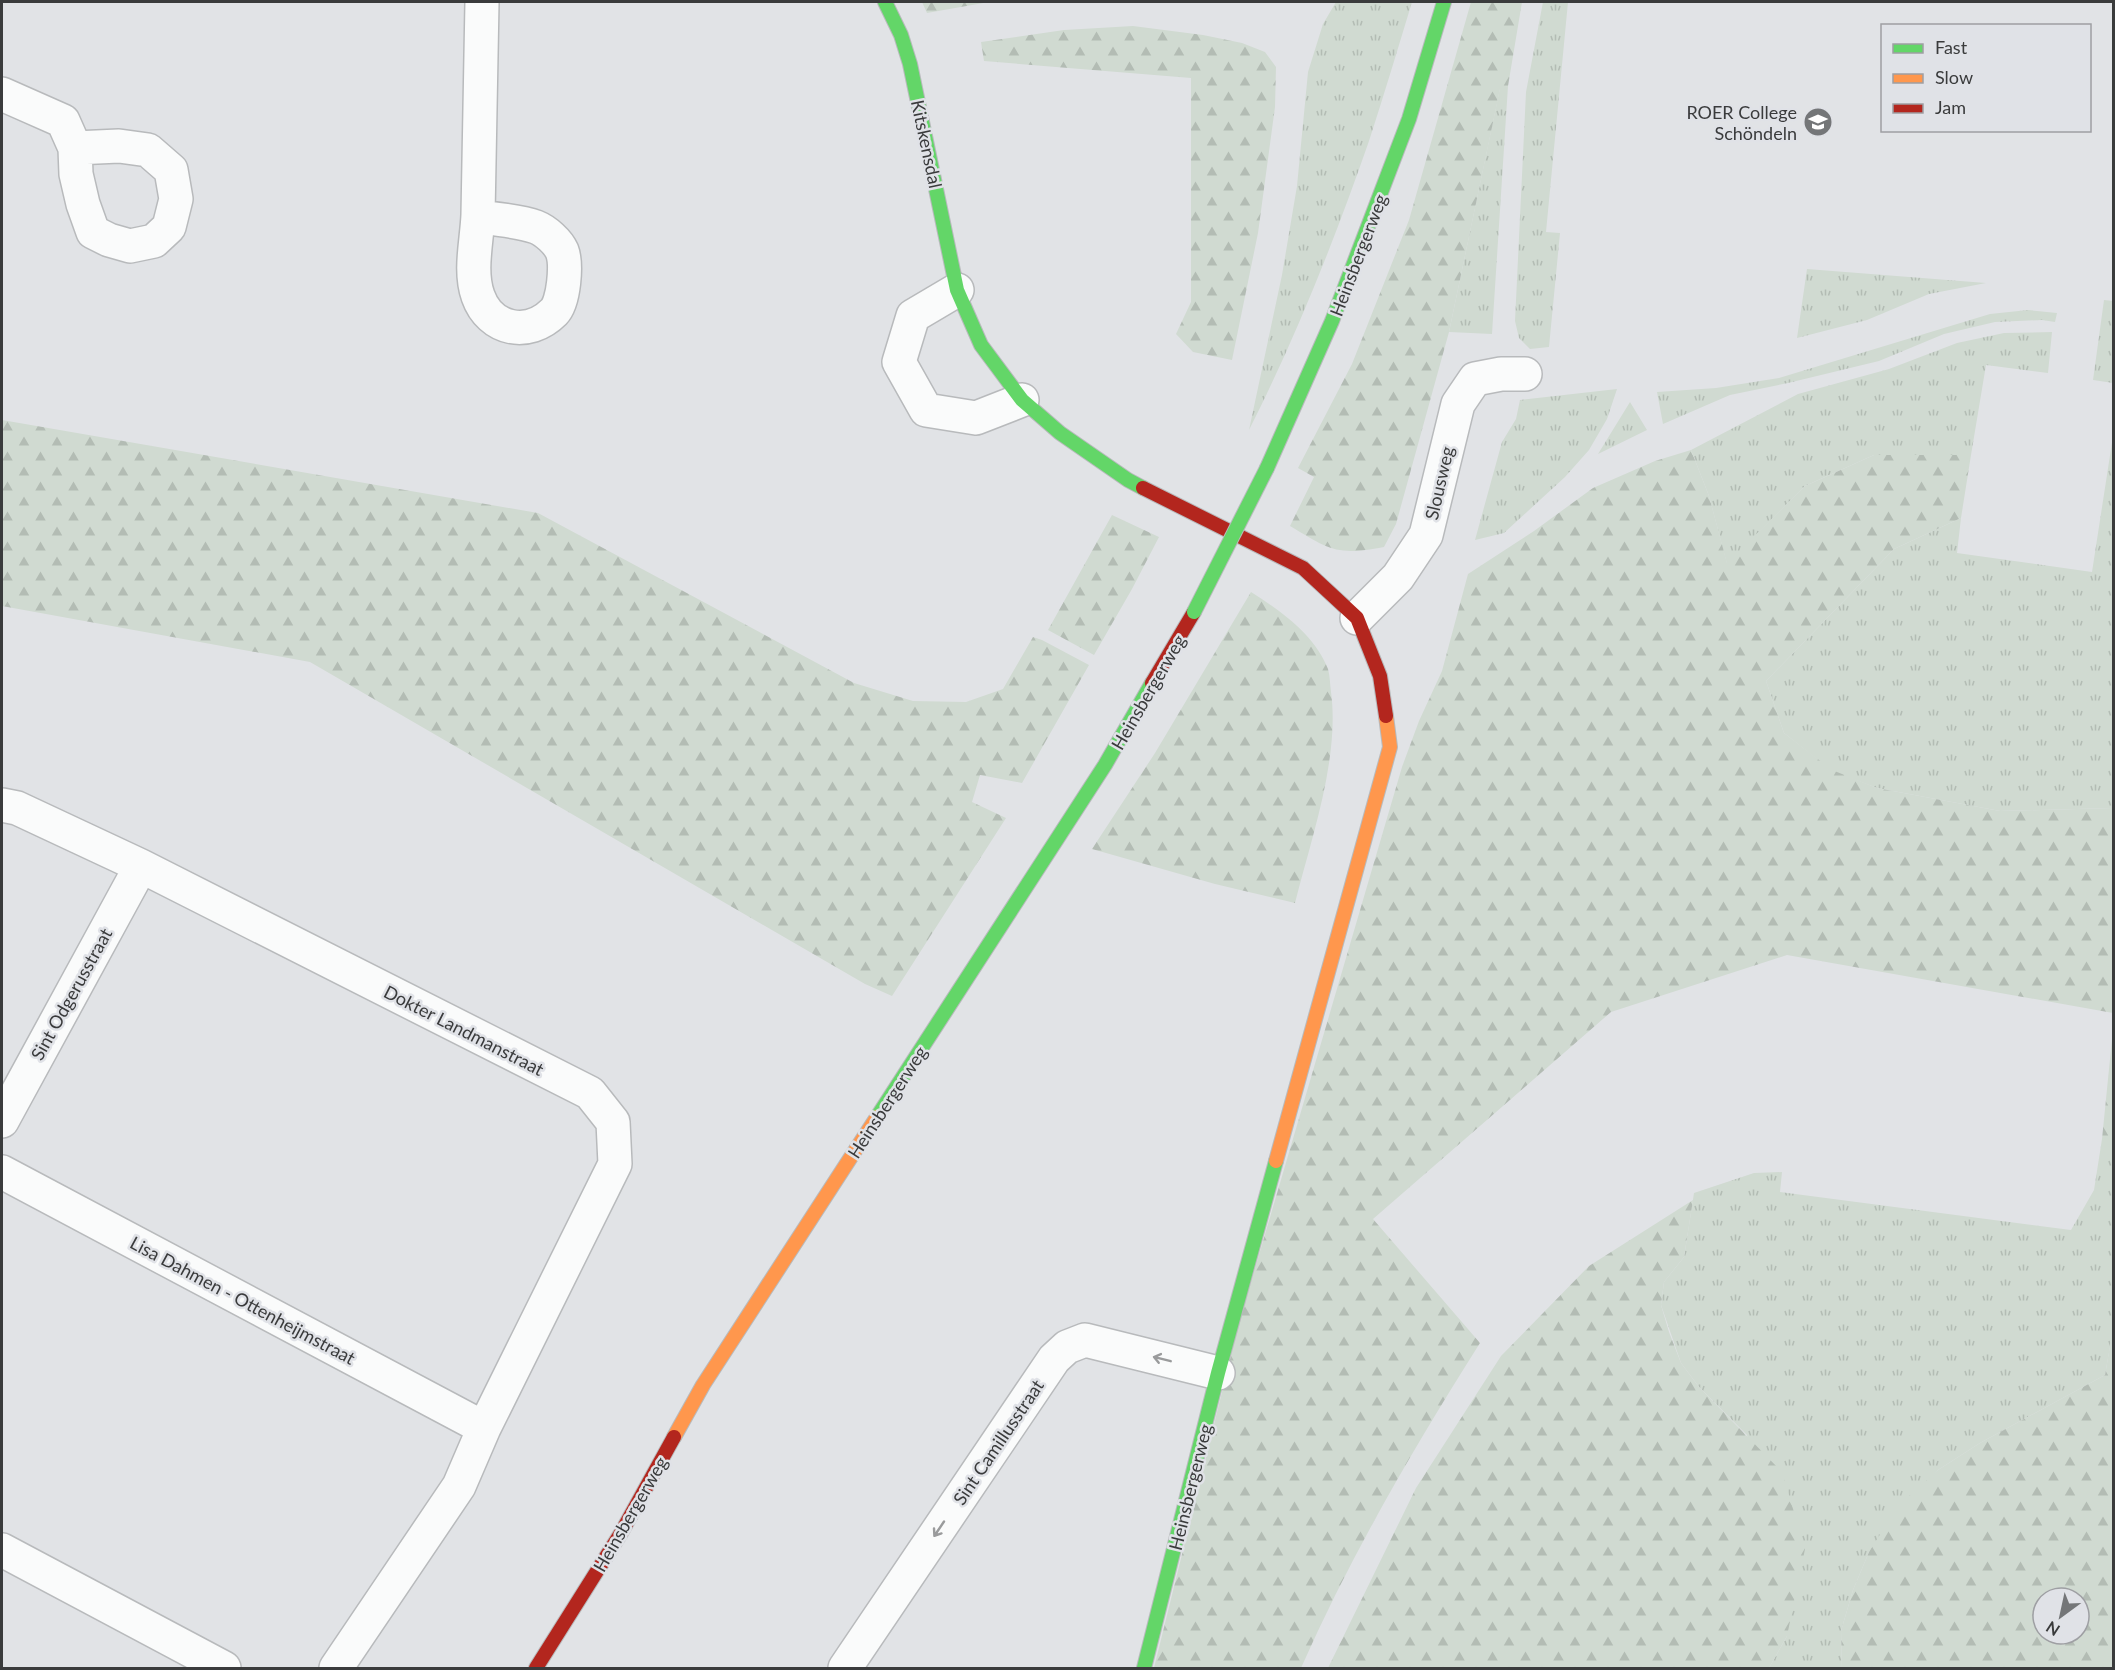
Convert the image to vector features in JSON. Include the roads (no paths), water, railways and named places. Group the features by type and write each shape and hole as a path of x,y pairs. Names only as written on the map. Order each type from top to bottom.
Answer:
{"street":[{"path":"478,217 482,2"},
{"name":"Kitskensdal","path":"885,2 901,35 910,64 957,290 981,345 1022,400 1060,433 1128,480"},
{"name":"Heinsbergerweg","path":"536,1668 621,1533 703,1385 1099,774 1194,612 1267,468 1336,311 1409,119 1444,2"},
{"path":"2,94 63,121 75,148"},
{"path":"957,290 913,316 899,362 926,410 976,418 1022,400"},
{"name":"Slousweg","path":"1357,618 1398,578 1426,535 1458,404 1475,379 1501,374 1525,374"},
{"name":"Heinsbergerweg","path":"1128,480 1303,568 1357,618 1380,676 1390,747 1218,1373 1144,1668"},
{"name":"Dokter Landmanstraat","path":"2,805 17,808 141,866 590,1094 613,1122 615,1164 484,1428 459,1486 336,1668"},
{"name":"Sint Odgerusstraat","path":"2,1121 141,866"},
{"name":"Lisa Dahmen - Ottenheijmstraat","path":"2,1172 484,1428"},
{"name":"Sint Camillusstraat","path":"845,1668 1054,1359 1067,1347 1085,1340 1218,1373"},
{"path":"2,1550 224,1668"}],"place":[{"name":"ROER College Schöndeln","path":"1818,122"}]}
